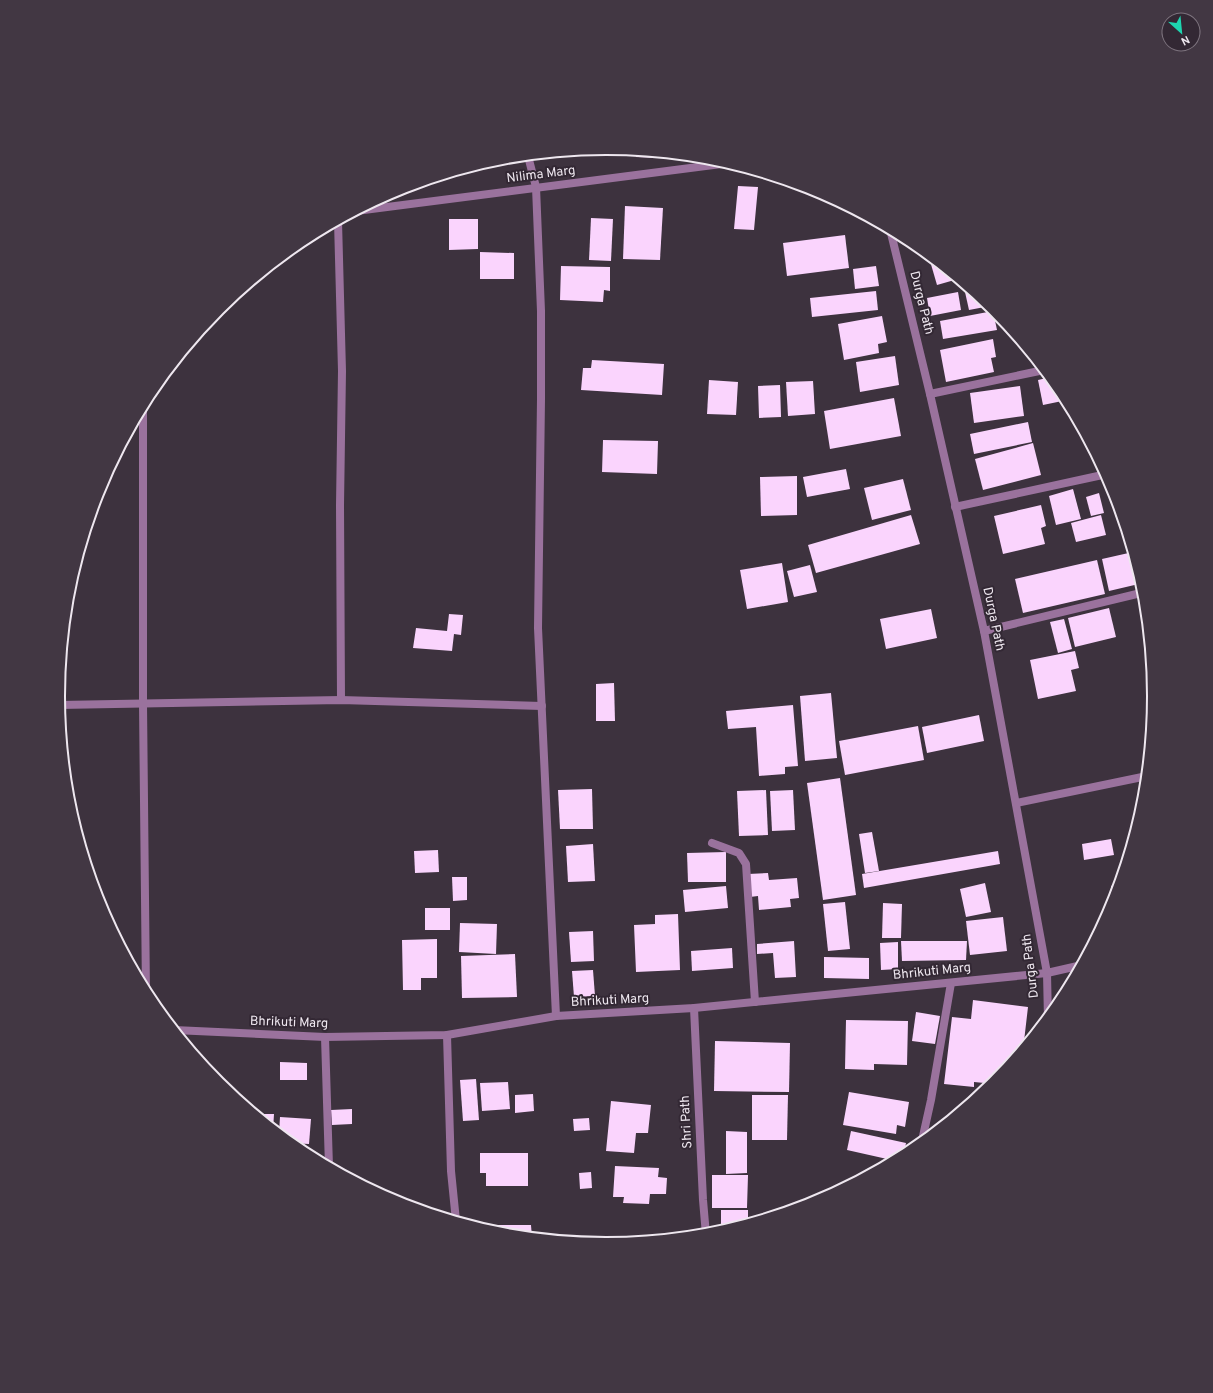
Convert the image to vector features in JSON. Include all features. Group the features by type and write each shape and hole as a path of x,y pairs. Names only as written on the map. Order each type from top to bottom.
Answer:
{"street":[{"path":"529,161 536,187 541,311 538,628 556,1016"},
{"name":"Nilima Marg","path":"371,209 701,163"},
{"path":"338,227 342,371 340,505 341,700"},
{"name":"Durga Path","path":"892,237 930,394 984,631 1047,973 1048,1010"},
{"path":"930,394 1039,371"},
{"path":"143,418 143,704 146,980"},
{"path":"955,507 1101,475"},
{"path":"984,631 1138,594"},
{"path":"65,705 341,700 542,706"},
{"path":"1016,803 1142,777"},
{"path":"712,843 739,853 746,864 755,1002"},
{"name":"Bhrikuti Marg","path":"180,1030 325,1037 447,1035 556,1016 694,1008 1047,973 1075,967"},
{"path":"923,1135 931,1100 951,983"},
{"name":"Shri Path","path":"694,1008 705,1229"},
{"path":"447,1035 451,1170 456,1217"},
{"path":"325,1037 329,1161"}],"building":[{"path":"642,156 659,158 636,157"},
{"path":"738,186 758,187 754,230 734,229"},
{"path":"625,206 663,208 660,260 623,259"},
{"path":"591,218 613,219 611,261 589,260"},
{"path":"449,219 478,219 478,249 449,250"},
{"path":"845,235 849,268 787,276 783,243"},
{"path":"480,252 514,253 514,279 480,279"},
{"path":"931,263 953,280 937,285"},
{"path":"561,266 610,267 610,291 604,290 603,302 560,300"},
{"path":"876,266 879,286 855,289 853,269"},
{"path":"964,289 982,307 969,310"},
{"path":"876,291 878,310 812,317 810,298"},
{"path":"958,292 961,310 930,316 927,298"},
{"path":"987,312 995,320 997,330 943,339 940,321"},
{"path":"882,316 887,342 878,344 879,353 844,360 838,324"},
{"path":"993,339 996,357 991,358 994,372 946,382 940,350"},
{"path":"895,356 899,385 860,392 856,362"},
{"path":"592,360 664,364 662,395 581,390 583,368 591,368"},
{"path":"1044,379 1060,401 1043,405 1038,380"},
{"path":"709,380 738,382 736,415 707,414"},
{"path":"813,381 815,414 788,416 786,382"},
{"path":"780,385 781,417 759,418 758,386"},
{"path":"1020,386 1024,416 974,423 970,393"},
{"path":"894,398 901,436 830,449 824,411"},
{"path":"1028,422 1032,442 974,454 970,434"},
{"path":"603,440 658,441 657,474 602,472"},
{"path":"1033,443 1041,475 983,490 975,459"},
{"path":"846,469 850,489 807,497 803,477"},
{"path":"797,476 797,515 761,516 760,477"},
{"path":"903,479 911,510 872,520 864,488"},
{"path":"1073,489 1081,519 1056,525 1049,496"},
{"path":"1099,493 1104,513 1091,516 1086,497"},
{"path":"1041,505 1046,526 1041,528 1045,544 1003,554 994,516"},
{"path":"911,515 920,544 816,573 808,545"},
{"path":"1101,515 1106,535 1076,542 1071,523"},
{"path":"1129,553 1137,585 1109,591 1102,559"},
{"path":"1097,560 1105,594 1023,613 1015,579"},
{"path":"782,563 788,602 747,609 740,570"},
{"path":"810,565 817,592 794,597 787,571"},
{"path":"1109,608 1116,637 1075,647 1068,618"},
{"path":"931,609 937,638 886,649 880,619"},
{"path":"449,614 463,615 461,635 454,634 452,651 413,648 416,628 447,631"},
{"path":"1064,619 1072,649 1058,653 1050,622"},
{"path":"1075,651 1079,668 1071,670 1076,691 1038,699 1030,660"},
{"path":"614,683 615,721 596,721 596,684"},
{"path":"831,693 837,758 805,761 800,696"},
{"path":"793,705 798,766 785,767 785,774 759,776 756,727 728,729 726,711"},
{"path":"979,715 984,741 927,753 922,727"},
{"path":"918,726 924,760 845,775 839,741"},
{"path":"840,778 856,895 823,900 807,783"},
{"path":"592,789 593,829 560,829 558,790"},
{"path":"766,790 768,835 739,836 737,791"},
{"path":"793,790 795,830 772,831 770,791"},
{"path":"872,832 879,871 865,873 859,834"},
{"path":"1111,839 1114,855 1084,860 1082,844"},
{"path":"593,844 595,881 568,882 566,846"},
{"path":"438,850 439,872 415,873 414,851"},
{"path":"998,851 1000,864 864,888 862,874"},
{"path":"726,852 726,882 688,882 687,853"},
{"path":"768,873 769,880 797,878 799,898 790,899 791,907 759,910 758,896 750,897 748,874"},
{"path":"452,877 467,877 467,900 453,901"},
{"path":"985,883 991,912 966,917 960,889"},
{"path":"726,886 728,908 685,912 683,890"},
{"path":"845,902 850,949 828,951 823,904"},
{"path":"883,903 902,904 901,938 882,938"},
{"path":"425,908 450,908 450,930 425,930"},
{"path":"678,914 680,970 636,972 634,925 655,924 655,915"},
{"path":"1003,917 1007,951 970,955 966,921"},
{"path":"460,923 497,924 496,954 459,952"},
{"path":"593,931 594,961 571,962 569,932"},
{"path":"437,939 437,978 421,978 421,990 403,990 402,940"},
{"path":"794,941 796,977 775,978 773,953 757,954 757,944"},
{"path":"901,941 967,941 966,960 902,961"},
{"path":"898,942 898,969 881,970 880,943"},
{"path":"732,948 733,968 692,971 691,951"},
{"path":"515,954 517,997 462,998 461,956"},
{"path":"824,957 869,958 869,979 824,978"},
{"path":"593,970 595,996 574,997 572,971"},
{"path":"973,1000 1028,1007 1024,1041 1014,1054 985,1083 974,1082 974,1087 944,1084 952,1017 971,1019"},
{"path":"916,1012 940,1016 935,1044 912,1041"},
{"path":"846,1020 908,1021 907,1065 874,1064 874,1070 845,1069"},
{"path":"715,1041 790,1043 789,1092 714,1091"},
{"path":"280,1062 307,1063 307,1080 280,1080"},
{"path":"476,1079 479,1120 463,1121 460,1080"},
{"path":"508,1082 510,1109 482,1111 480,1083"},
{"path":"849,1092 909,1102 905,1127 897,1125 896,1134 843,1125"},
{"path":"533,1094 534,1111 515,1113 515,1095"},
{"path":"752,1095 788,1095 787,1140 752,1140"},
{"path":"611,1101 651,1105 648,1133 636,1133 634,1153 606,1151"},
{"path":"352,1109 352,1124 332,1125 331,1110"},
{"path":"262,1114 274,1114 273,1123"},
{"path":"280,1117 311,1119 309,1144 301,1144 279,1128"},
{"path":"589,1118 590,1130 574,1131 573,1119"},
{"path":"726,1131 747,1132 747,1173 726,1174"},
{"path":"851,1131 906,1143 905,1148 887,1159 847,1150"},
{"path":"480,1153 528,1153 528,1186 486,1186 486,1173 480,1173"},
{"path":"615,1166 659,1168 658,1177 667,1178 666,1194 650,1194 649,1204 623,1203 624,1197 613,1197"},
{"path":"591,1172 592,1188 580,1189 579,1173"},
{"path":"712,1175 748,1175 747,1208 712,1208"},
{"path":"721,1210 748,1210 748,1220 721,1226"},
{"path":"490,1225 531,1225 532,1232 501,1228"}]}
